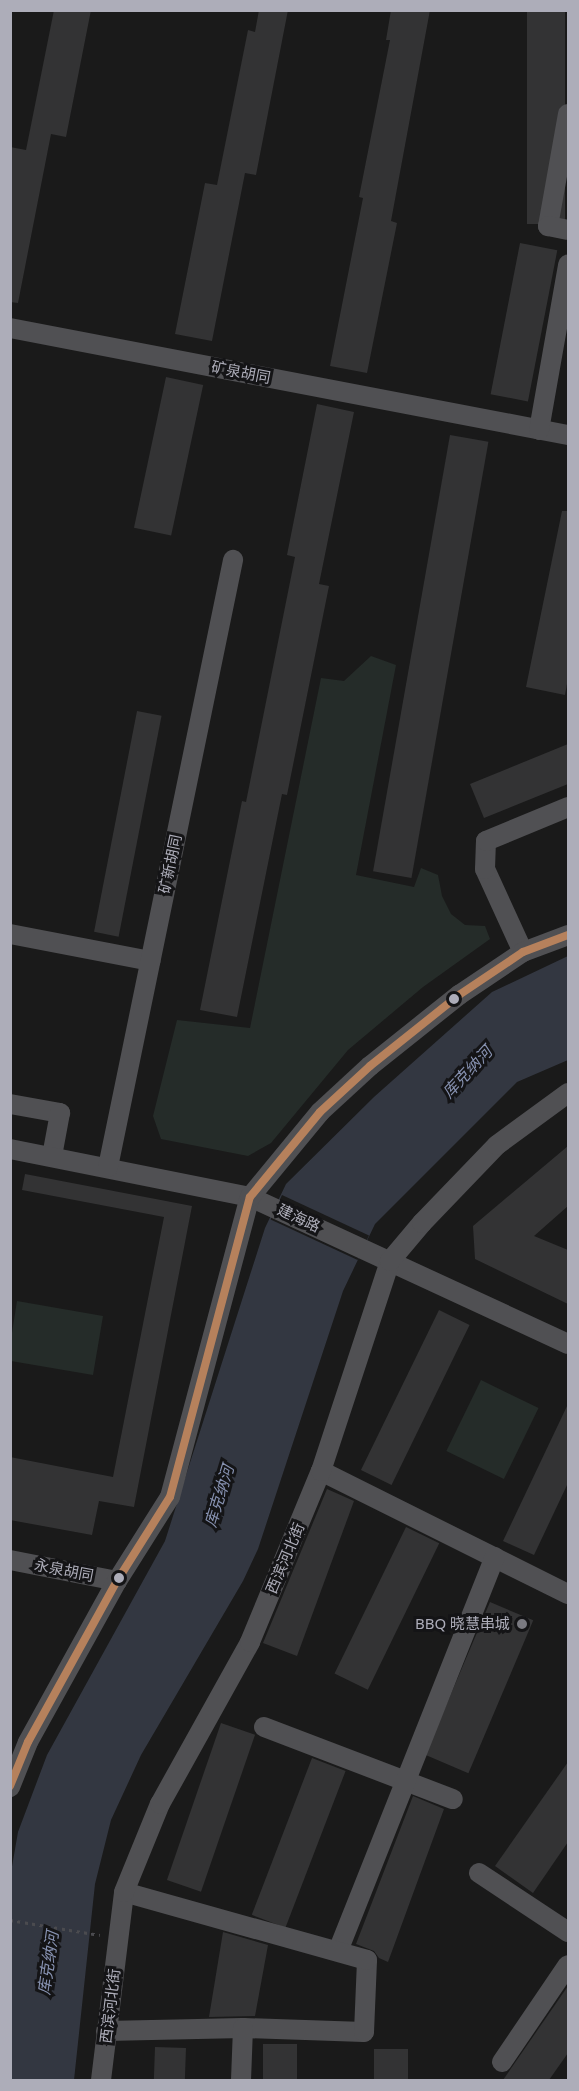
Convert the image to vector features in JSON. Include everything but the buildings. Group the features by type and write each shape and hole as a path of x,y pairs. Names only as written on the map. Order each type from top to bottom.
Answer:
{"street":[{"path":"568,114 548,226 568,230"},
{"path":"539,429 568,266"},
{"name":"矿泉胡同","path":"10,328 568,435"},
{"name":"矿新胡同","path":"108,1167 232,561"},
{"path":"524,952 485,869 486,841 568,807"},
{"path":"10,934 150,961"},
{"path":"10,1787 19,1740 170,1497 250,1197 320,1112 370,1066 459,995 524,952 568,935"},
{"name":"西滨河北街","path":"101,2080 124,1892 160,1804 249,1642 321,1471 383,1257 422,1223 497,1145 568,1093"},
{"path":"10,1104 60,1113 52,1156"},
{"name":"建海路","path":"10,1149 250,1197 276,1207 568,1344"},
{"path":"321,1471 568,1594"},
{"path":"338,1951 404,1780 495,1557"},
{"name":"永泉胡同","path":"10,1560 117,1581"},
{"path":"264,1727 453,1799"},
{"path":"479,1873 568,1932"},
{"path":"106,2031 243,2028 364,2032 367,1960 124,1892"},
{"path":"501,2062 568,1965"},
{"path":"242,2080 243,2028"}],"path":[{"path":"10,1920 94,1934"}],"shaded area":[{"path":"371,656 396,665 356,875 414,887 421,868 438,875 442,896 451,914 465,925 485,926 490,939 423,987 348,1050 271,1143 248,1156 161,1139 153,1116 177,1020 250,1028 321,678 344,681"},
{"path":"17,1301 103,1316 93,1375 11,1361 11,1339"},
{"path":"481,1380 539,1408 504,1479 446,1451"}],"water":[{"name":"库克纳河","path":"568,956 568,1060 517,1082 375,1224 343,1291 258,1549 243,1581 141,1755 111,1820 95,1884 74,2080 11,2080 10,1878 18,1832 47,1755 165,1541 265,1228 286,1184 374,1097 492,992"}],"pier":[{"path":"282,1195 369,1236 358,1260 271,1219"}],"transit line":[{"path":"10,1786 28,1742 117,1581 170,1497 250,1197 320,1112 370,1066 459,995 523,952 568,935"}],"place":[{"name":"BBQ 晓慧串城","path":"522,1624"}]}
